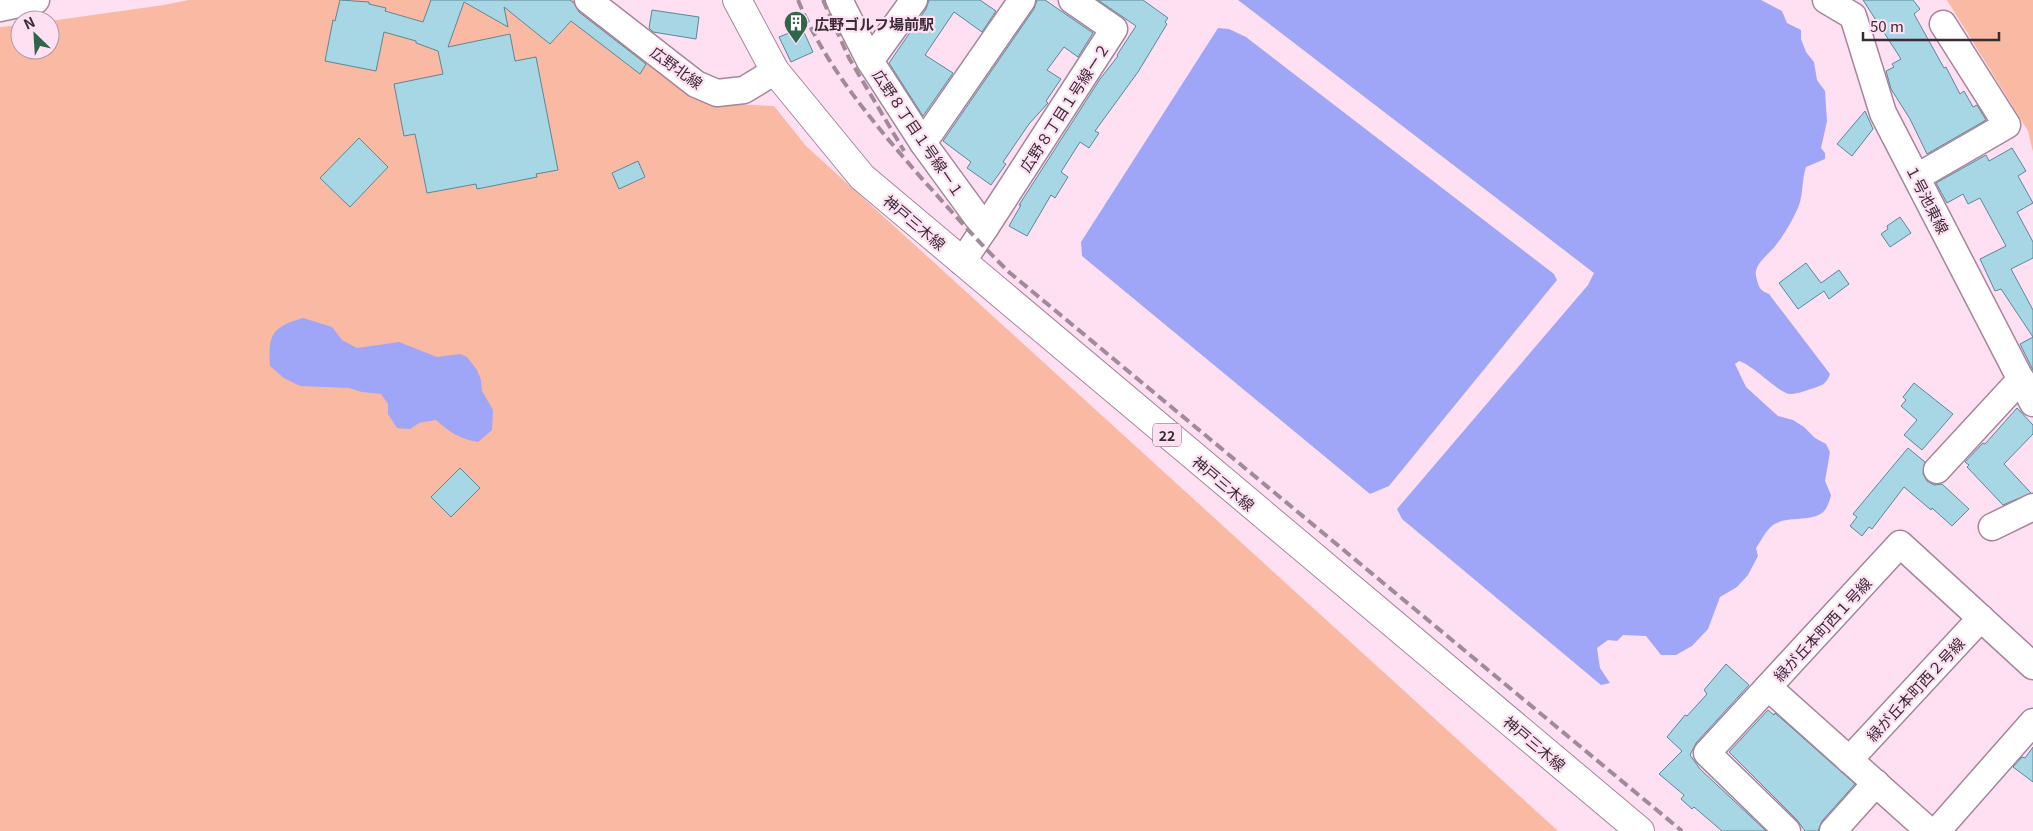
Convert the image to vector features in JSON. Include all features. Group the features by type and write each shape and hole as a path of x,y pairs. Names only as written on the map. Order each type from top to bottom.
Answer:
{"main road":[{"name":"神戸三木線","path":"737,0 775,71 862,177 1640,831"}],"street":[{"path":"0,8 36,0"},
{"name":"広野北線","path":"588,0 696,84 717,93 744,90 775,71"},
{"name":"広野８丁目１号線ー１","path":"838,0 870,61 923,143 985,228"},
{"path":"870,61 914,0"},
{"path":"923,143 1022,0"},
{"name":"広野８丁目１号線ー２","path":"985,228 1114,29 1072,0"},
{"name":"１号池東線","path":"1826,0 1854,16 1883,113 2033,403"},
{"path":"1917,178 2007,125 1943,24"},
{"path":"962,262 985,228"},
{"path":"1937,470 2021,379"},
{"path":"1992,527 2033,507"},
{"name":"緑が丘本町西１号線","path":"1929,831 1768,687 1900,544 2033,666"},
{"name":"緑が丘本町西２号線","path":"1849,760 1981,618"},
{"path":"1768,687 1707,752 1787,831"},
{"path":"1937,831 2033,722"},
{"path":"1833,831 1876,783"}],"shaded area":[{"path":"189,0 573,0 712,103 774,106 806,146 1558,831 0,831 0,27 10,26 10,60 60,60 60,20"},
{"path":"1947,0 2033,0 2033,152 2028,131"}],"water":[{"path":"1238,0 1761,0 1782,11 1787,23 1801,30 1801,39 1806,52 1814,62 1817,80 1825,91 1827,121 1821,148 1825,153 1825,159 1806,167 1799,207 1781,238 1758,265 1756,275 1761,289 1769,294 1830,374 1828,380 1822,385 1791,394 1780,390 1745,364 1739,361 1735,364 1746,387 1778,416 1793,420 1804,427 1815,438 1826,444 1830,452 1825,481 1831,495 1825,510 1820,514 1808,518 1786,520 1770,527 1756,548 1758,556 1748,575 1737,587 1720,597 1708,629 1692,646 1676,655 1661,655 1646,636 1623,635 1617,641 1608,640 1597,648 1600,668 1610,683 1601,685 1402,519 1397,509 1588,285 1594,273"},
{"path":"1218,28 1229,29 1246,37 1554,274 1557,280 1389,486 1370,494 1082,256 1081,242"},
{"path":"303,318 332,327 342,340 357,348 399,342 437,357 460,354 467,357 477,370 481,380 482,391 493,410 492,430 478,442 455,434 436,420 419,423 410,429 397,428 388,414 388,404 381,394 362,392 349,388 300,386 284,378 270,366 271,339 274,333 284,325"}],"building":[{"path":"340,0 369,2 369,4 386,8 385,11 423,22 431,0 570,0 579,12 646,64 640,74 571,21 550,44 504,7 508,27 464,2 448,47 510,34 515,61 536,57 558,170 536,174 537,177 477,189 476,184 427,193 415,134 404,136 394,84 443,74 438,51 416,43 416,41 384,32 376,71 325,61 333,20 335,21"},
{"path":"929,0 980,0 996,11 982,32 954,12 925,55 953,73 923,116 889,63 926,9"},
{"path":"1037,0 1045,0 1093,33 1078,57 1064,47 1047,70 1061,79 1046,101 1048,103 1029,124 1003,162 1006,164 991,185 967,168 971,162 943,141 1034,9"},
{"path":"1098,0 1143,0 1168,18 1165,22 1167,24 1138,72 1095,131 1099,133 1089,148 1080,142 1061,172 1068,177 1055,198 1051,195 1027,236 1009,226 1021,205 1019,205 1136,26"},
{"path":"1863,0 1913,0 1920,9 1914,14 1944,68 1946,67 1960,94 1964,91 1973,107 1977,105 1986,120 1927,154 1910,119 1891,89 1886,71 1894,67 1892,64 1901,59"},
{"path":"652,10 699,17 696,39 653,32 649,28"},
{"name":"広野ゴルフ場前駅","path":"798,19 813,52 791,62 779,37 789,33 785,25"},
{"path":"1865,111 1873,129 1852,156 1837,144"},
{"path":"359,138 388,167 350,207 320,178"},
{"path":"2012,148 2026,171 2018,176 2033,203 2017,212 2033,242 2033,258 2011,269 2033,310 2033,337 2001,289 1995,291 1980,259 2006,246 1980,198 1968,204 1963,194 1947,203 1936,183 1986,155 1989,161"},
{"path":"638,161 645,177 619,189 612,173"},
{"path":"1900,217 1911,233 1890,247 1881,234 1888,229 1887,226"},
{"path":"1806,263 1821,283 1839,270 1849,284 1829,299 1824,291 1798,309 1779,283"},
{"path":"2033,337 2033,370 2020,344"},
{"path":"1914,383 1953,414 1922,450 1904,435 1917,420 1901,406 1906,400 1903,397"},
{"path":"2017,408 2033,425 2033,434 2004,464 2031,493 2003,505 1967,467 1969,465 1965,462 1983,443 1985,444"},
{"path":"1908,448 1925,462 1923,474 1927,481 1934,485 1942,484 1969,509 1952,526 1904,487 1872,529 1869,527 1862,536 1850,526 1857,517 1853,514"},
{"path":"460,468 480,488 451,517 431,497"},
{"path":"1726,664 1749,685 1696,743 1690,755 1700,769 1766,831 1722,831 1694,807 1692,809 1681,799 1684,795 1659,774 1682,751 1667,737 1685,715 1687,716 1707,694 1704,690"},
{"path":"1768,710 1774,715 1775,713 1855,784 1822,821 1818,831 1805,831 1797,820 1729,752"},
{"path":"2033,747 2033,782 2013,767 2022,757 2025,758"}],"railway":[{"path":"798,0 809,25 823,49 870,117 924,181 1010,273 1682,831"},
{"path":"823,0 849,58 904,151"}],"place":[{"name":"広野ゴルフ場前駅","path":"796,44"}]}
